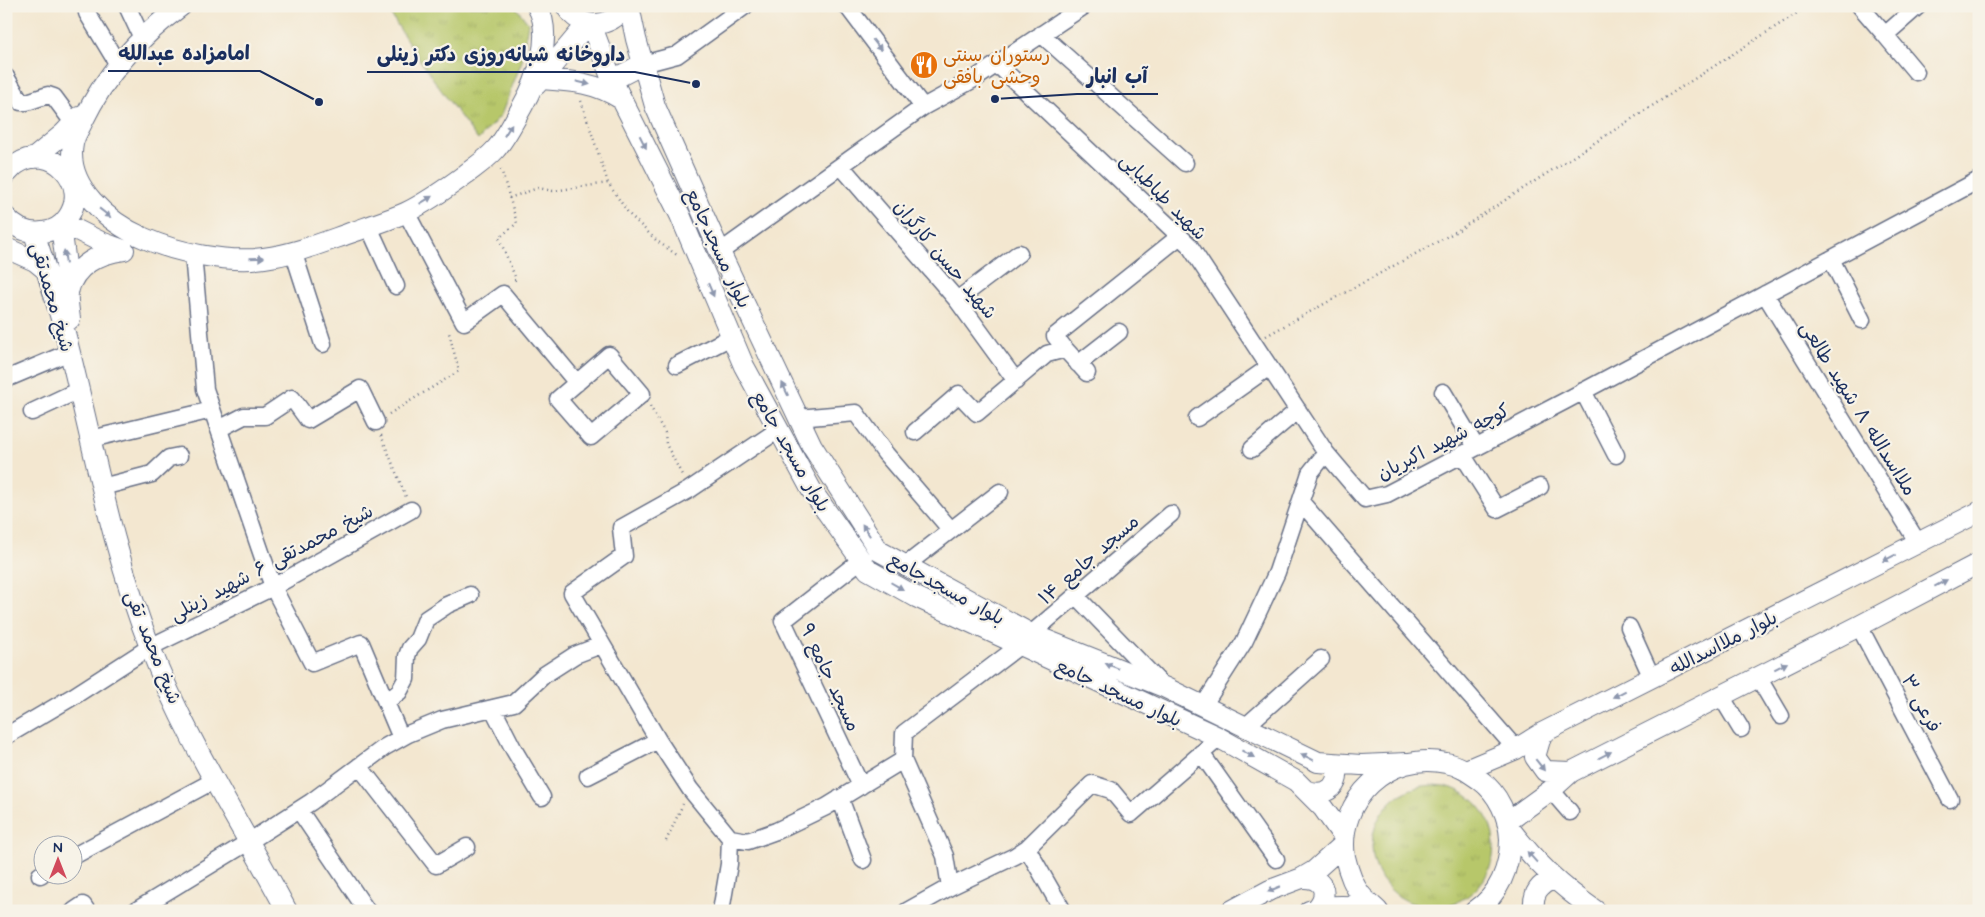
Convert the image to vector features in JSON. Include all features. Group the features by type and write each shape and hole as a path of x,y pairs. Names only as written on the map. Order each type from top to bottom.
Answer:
{"main road":[{"path":"6,174 18,163 34,158 74,124 142,38 181,6"},
{"path":"536,85 544,33 540,11 537,6"},
{"path":"566,6 578,19 589,24 601,24 611,21 619,15 625,6"},
{"name":"بلوار مسجدجامع","path":"629,6 655,106 720,252 812,446 879,551 906,565 1025,640 1164,687 1318,762 1361,765 1407,763"},
{"path":"62,224 101,242 124,250 186,252 234,258 263,258 318,245 369,227 406,212 449,186 495,150 536,85 589,24"},
{"name":"بلوار مسجد جامع","path":"589,24 612,80 680,215 744,366 812,491 868,570 916,597 1025,640 1219,738 1296,781 1323,808 1343,841"},
{"path":"612,80 643,64"},
{"path":"536,85 574,81 605,89 621,98"},
{"path":"93,100 73,143 72,166 79,184 89,199 120,224 143,238 186,252"},
{"path":"16,227 48,232 62,224 72,210 75,195 72,180 63,168 49,160 34,158"},
{"path":"62,224 69,289"},
{"name":"شیخ محمدتقی","path":"16,227 46,270 71,358"},
{"path":"6,248 35,261 46,270"},
{"name":"شیخ محمدتقی","path":"71,358 68,293 72,281 82,268 96,257 108,252 124,250"},
{"name":"شیخ محمد تقی","path":"71,358 102,487 124,568 150,647 196,747 288,911"},
{"name":"بلوار ملااسدالله","path":"1466,770 1516,749 1542,733 1979,512"},
{"path":"1508,826 1571,772 1859,626 1977,569"},
{"path":"1542,733 1534,757 1544,771 1571,772"},
{"path":"1378,911 1361,895 1348,870 1343,841 1350,812 1363,790 1383,773 1407,763 1427,760 1447,763 1466,770 1487,785 1502,805 1508,826 1510,857 1501,883 1484,905 1475,911"},
{"path":"1307,791 1318,794 1327,791 1335,784 1338,774 1336,764"},
{"path":"1508,826 1527,851 1553,878 1596,911"},
{"path":"1231,911 1270,890 1302,878 1314,871 1343,841"},
{"path":"1302,878 1312,878 1320,883 1324,892 1323,901 1314,910"},
{"path":"1534,911 1533,901 1536,891 1543,883 1553,878"},
{"path":"1314,910 1336,906 1359,907 1372,911"}],"street":[{"path":"127,6 142,38"},
{"path":"643,64 677,55 745,6"},
{"path":"720,252 923,107 976,78 1084,6"},
{"path":"1860,6 1916,72"},
{"path":"1885,35 1918,6"},
{"path":"853,8 923,107"},
{"path":"87,13 119,66"},
{"path":"1041,34 1185,163"},
{"name":"شهید طباطبایی","path":"997,64 1189,245 1326,453"},
{"path":"6,77 21,102 27,102 48,95 54,97 74,124"},
{"name":"شهید حسن کارگران","path":"841,166 957,300 1016,381"},
{"name":"کوچه شهید اکبریان","path":"1326,453 1365,499 1387,494 1583,392 1979,180"},
{"path":"406,212 464,322 503,294 577,383"},
{"path":"369,227 396,286"},
{"path":"1119,332 1083,368 1055,336 1180,236"},
{"path":"293,251 323,344"},
{"path":"186,252 205,389 272,587 312,663 361,643 401,738"},
{"path":"957,300 1019,253"},
{"path":"1831,259 1862,320"},
{"name":"ملااسدالله ۸ شهید طالعی","path":"1765,294 1918,543"},
{"path":"677,365 731,337"},
{"path":"915,432 959,394 977,413 1047,354 1065,349"},
{"path":"610,355 642,394 592,437 558,399 577,383 610,355"},
{"path":"6,379 71,358"},
{"path":"1197,418 1269,367"},
{"path":"219,429 244,416 265,416 292,398 308,420 360,389 376,422"},
{"path":"32,412 79,390"},
{"path":"1443,392 1497,509 1540,487"},
{"path":"1583,392 1616,455"},
{"path":"91,439 212,410"},
{"path":"1252,449 1298,410"},
{"path":"798,418 856,413 885,453 951,530"},
{"path":"778,430 689,490 621,528 624,556 572,593 658,740 690,789 730,838 748,842 776,831 826,808 903,760 945,856 950,887"},
{"path":"1203,706 1244,642 1277,572 1310,473 1326,453"},
{"path":"102,487 152,474 168,458 179,456"},
{"path":"906,565 1000,492"},
{"path":"1300,502 1516,749"},
{"name":"شیخ محمدتقی ۶ شهید زینلی","path":"6,736 74,696 150,647 272,587 411,510"},
{"name":"مسجد جامع ۱۴","path":"903,760 904,733 1025,640 1171,514"},
{"name":"مسجد جامع ۹","path":"861,560 783,621 861,786"},
{"path":"386,702 399,692 406,679 407,656 410,648 418,639 426,618 447,605 470,595"},
{"path":"1076,596 1164,687"},
{"name":"فرعی ۳","path":"1859,626 1950,799"},
{"path":"1629,627 1652,678"},
{"path":"135,911 299,810 384,747 442,720 514,704 544,675 575,655 601,645"},
{"path":"1245,727 1321,659"},
{"path":"1758,677 1781,716"},
{"path":"1721,696 1741,729"},
{"path":"493,709 514,750 542,797"},
{"path":"907,911 950,887 1015,856 1026,848 1092,784 1111,790 1131,814 1219,738"},
{"path":"588,776 658,740"},
{"path":"1201,754 1276,859"},
{"path":"359,766 436,865 467,847"},
{"path":"82,852 215,780"},
{"path":"1551,790 1570,812"},
{"path":"840,798 863,860"},
{"path":"299,810 367,911"},
{"path":"721,911 729,864 730,838"},
{"path":"1026,848 1063,911"},
{"path":"74,911 82,905 86,911"}],"path":[{"path":"1253,343 1457,231 1808,6"},
{"path":"574,81 608,183 636,221 657,241 680,257"},
{"path":"495,150 517,223 499,238 516,279 503,294"},
{"path":"508,198 538,188 553,191 608,183"},
{"path":"411,510 376,422 459,371 449,333 464,322"},
{"path":"642,394 665,433 666,444 689,490"},
{"path":"666,841 690,789"}],"green space":[{"path":"386,6 515,6 528,23 522,61 501,115 478,140 418,57"},
{"path":"1433,785 1456,789 1476,803 1490,823 1494,846 1490,869 1476,889 1456,903 1433,907 1410,903 1390,889 1376,869 1372,846 1376,823 1390,803 1410,789"}],"place":[{"name":"رستوران سنتی وحشی بافقی","path":"924,65"},
{"name":"داروخانه شبانه‌روزی دکتر زینلی","path":"696,84"},
{"name":"آب انبار","path":"995,99"},
{"name":"امامزاده عبدالله","path":"319,102"}]}
